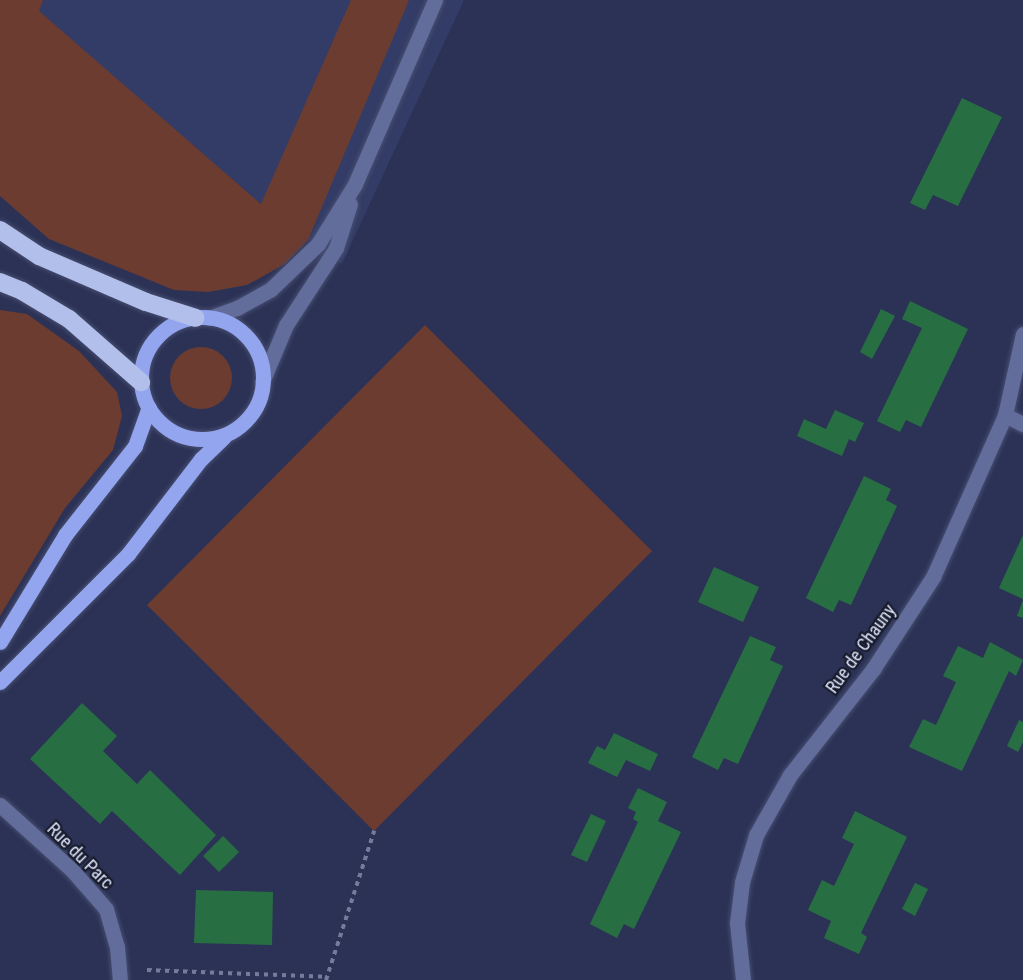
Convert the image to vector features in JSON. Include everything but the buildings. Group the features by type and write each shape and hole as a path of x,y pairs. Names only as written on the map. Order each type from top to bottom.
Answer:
{"highway":[{"path":"0,230 39,256 146,302 202,318"},
{"path":"0,282 22,291 69,319 141,382"}],"main road":[{"path":"0,682 129,554 201,459 255,409 262,382 258,356 249,339 227,323 202,318 178,322 156,339 146,355 141,382 148,407 161,423 178,434 198,439 228,433"},
{"path":"0,642 65,535 135,446 148,407"}],"street":[{"path":"262,382 286,325 336,248 356,184 435,0"},
{"path":"202,318 252,300 286,278 318,244 356,184"},
{"name":"Rue de Chauny","path":"743,980 736,923 742,882 756,835 790,775 873,669 919,600 949,545 1005,416 1023,334"},
{"path":"1005,416 1023,424"},
{"name":"Rue du Parc","path":"0,805 72,870 106,909 120,974"}],"path":[{"path":"120,974 326,978 374,831"}],"shaded area":[{"path":"0,0 43,0 39,11 261,204 351,0 409,0 308,240 285,264 247,285 208,292 174,290 49,239 0,196"},
{"path":"43,0 464,0 342,264 261,204 38,11"},
{"path":"0,310 27,314 79,351 117,392 122,416 113,450 65,508 0,616"},
{"path":"425,325 652,551 374,831 147,605"},
{"path":"195,347 207,347 223,356 230,366 232,378 230,390 223,400 207,409 195,409 184,404 175,395 170,384 170,372 175,361 184,352"}]}
